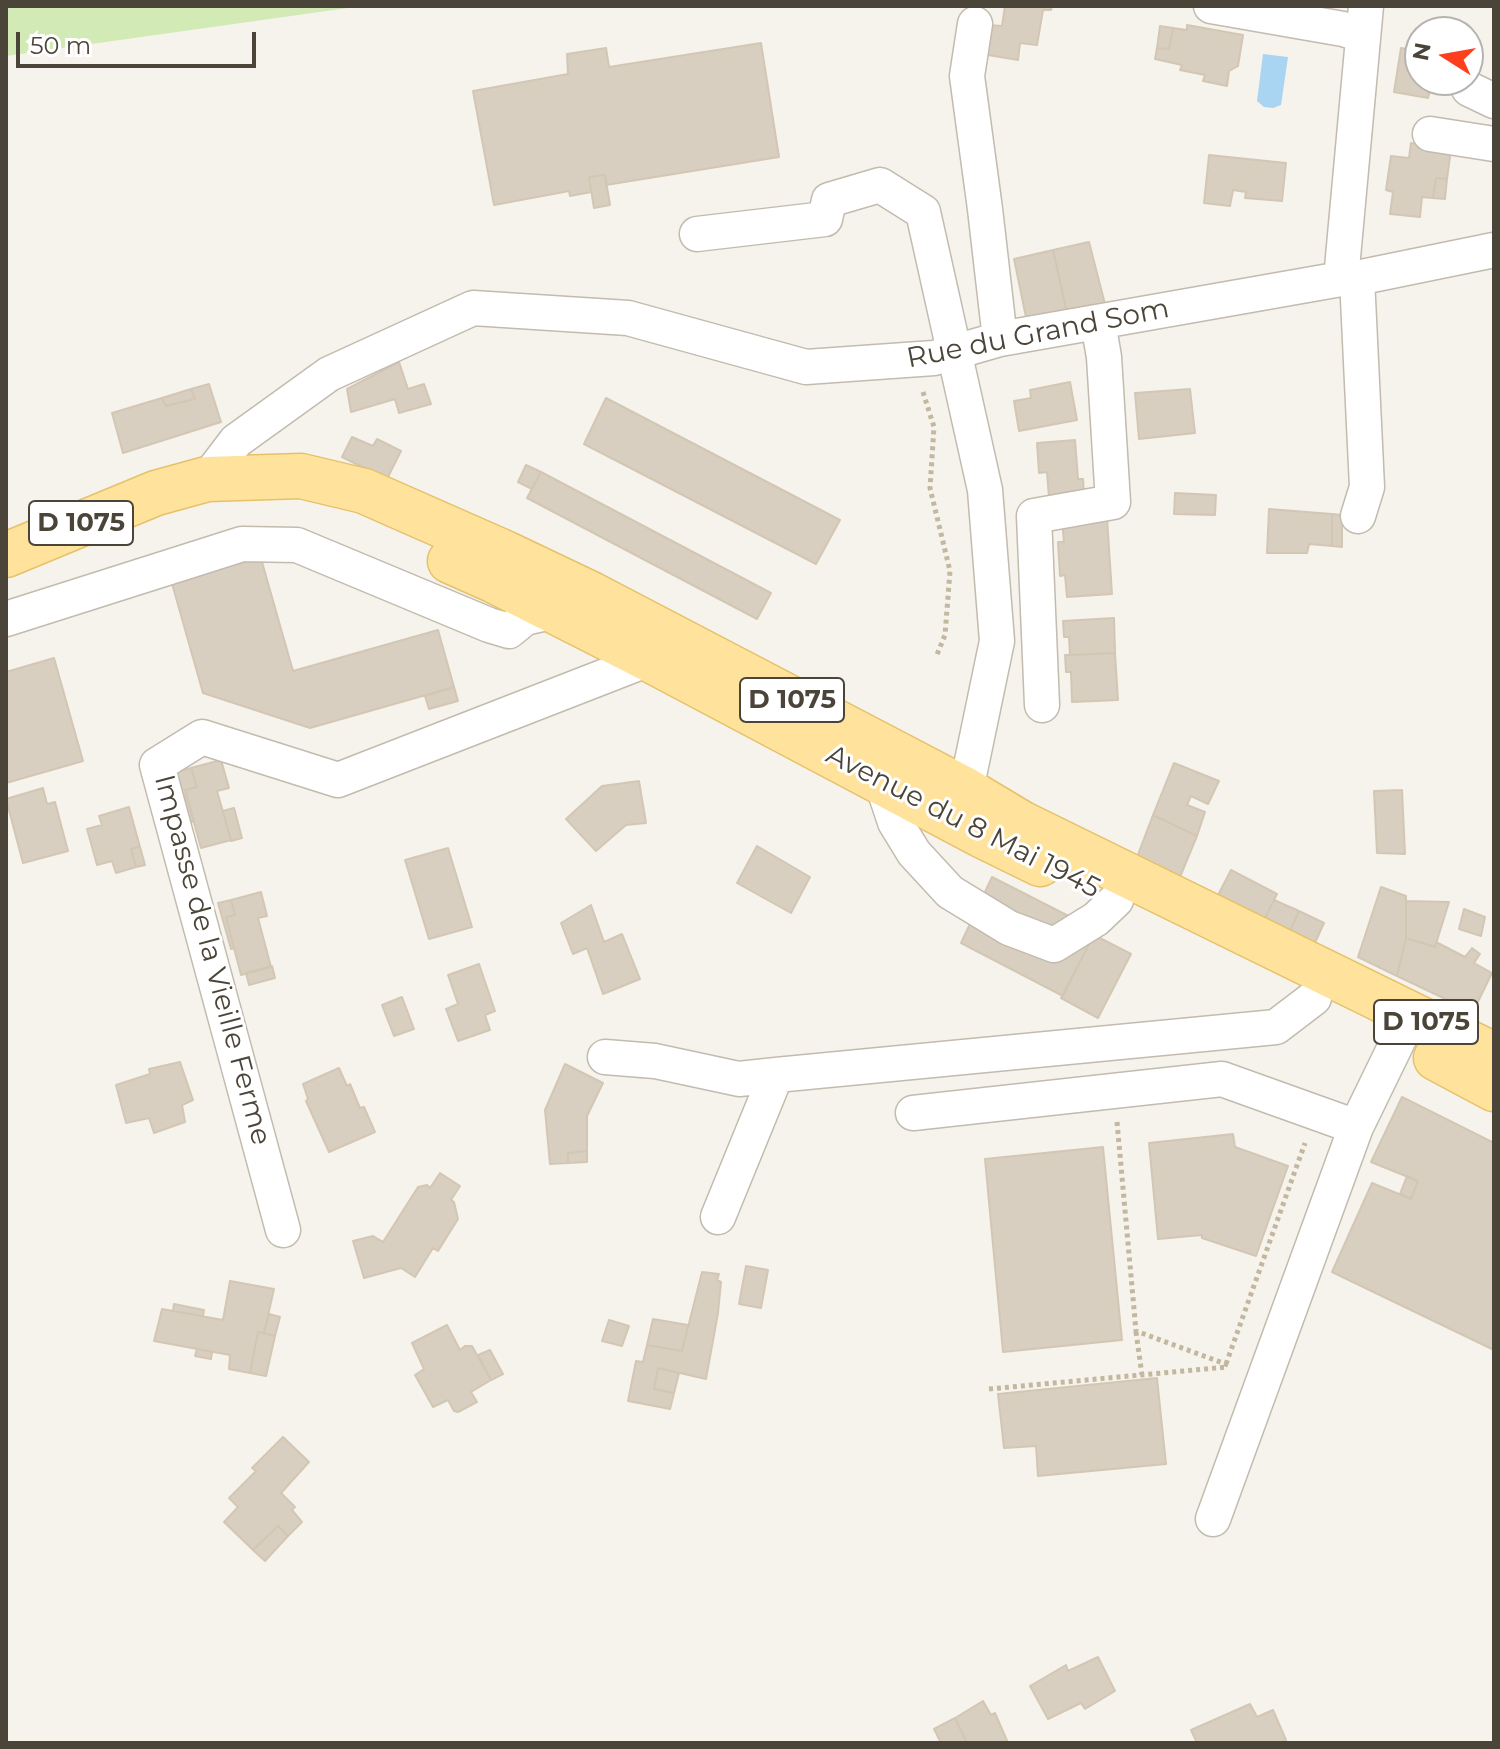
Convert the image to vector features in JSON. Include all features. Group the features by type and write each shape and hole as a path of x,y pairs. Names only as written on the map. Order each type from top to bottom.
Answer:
{"main road":[{"name":"Avenue du 8 Mai 1945","path":"6,555 156,493 207,479 301,476 364,491 591,594 656,646 887,785 1021,823 1405,1027 1494,1089"},
{"name":"Avenue du 8 Mai 1945","path":"156,493 288,497 351,517 495,581 550,610 656,646 958,804 1116,900 1314,998 1494,1055"}],"street":[{"path":"1211,6 1343,29 1364,20 1349,278 1367,487 1358,516"},
{"path":"975,24 967,76 1000,339"},
{"path":"1430,134 1494,144"},
{"path":"697,234 825,219 829,200 880,185 923,212 985,490 997,641 958,804"},
{"name":"Rue du Grand Som","path":"207,479 236,441 329,374 473,308 628,318 806,367 934,358 1000,339 1494,250"},
{"path":"1042,705 1034,516 1113,502 1104,357 1098,322"},
{"path":"6,619 242,544 297,545 509,631 525,618 591,594"},
{"name":"Impasse de la Vieille Ferme","path":"283,1230 157,765 202,737 338,780 656,646"},
{"path":"887,785 887,798 895,822 914,853 950,892 1009,928 1054,945 1096,919 1116,900"},
{"path":"605,1057 655,1061 739,1079 1276,1027 1314,998"},
{"path":"1213,1519 1356,1127 1405,1027"},
{"path":"718,1217 776,1075"},
{"path":"913,1113 1222,1079 1356,1127"}],"path":[{"path":"917,360 917,375 934,427 930,488 950,571 945,635 936,657"},
{"path":"1114,1091 1142,1375"},
{"path":"1228,1365 1316,1113"},
{"path":"1136,1331 1265,1376"},
{"path":"989,1389 1228,1365"}],"green space":[{"path":"6,6 362,6 6,56"}],"water":[{"path":"1263,54 1288,57 1281,105 1273,108 1264,107 1257,101"}],"building":[{"path":"1005,6 1052,6 1051,10 1043,10 1037,45 1020,43 1018,60 982,54 987,25 1002,26"},
{"path":"1187,25 1243,35 1238,66 1229,71 1227,86 1203,81 1205,75 1180,70 1182,65 1155,59 1157,48 1169,49 1173,28 1187,30"},
{"path":"1160,26 1173,28 1169,49 1157,48"},
{"path":"761,43 779,157 606,185 605,175 589,177 591,192 570,196 569,191 494,205 473,91 568,74 567,54 606,48 609,67"},
{"path":"1401,48 1404,49 1404,94 1394,92"},
{"path":"1411,143 1451,149 1447,179 1436,178 1433,198 1422,197 1420,217 1390,214 1393,192 1386,190 1391,156 1409,158"},
{"path":"1209,155 1286,163 1282,201 1245,198 1246,192 1233,190 1230,206 1204,203"},
{"path":"605,175 610,205 594,208 589,177"},
{"path":"1436,178 1447,179 1445,199 1433,198"},
{"path":"1089,242 1105,304 1067,313 1053,250"},
{"path":"1053,250 1067,313 1027,322 1014,259"},
{"path":"399,362 408,389 424,384 431,404 399,413 395,399 351,412 347,389"},
{"path":"1070,382 1077,420 1019,431 1014,401 1031,398 1030,390"},
{"path":"209,384 221,422 123,453 112,413 162,398 166,406 195,399 191,389"},
{"path":"191,389 195,399 166,406 162,398"},
{"path":"1190,389 1195,433 1139,439 1135,393"},
{"path":"606,398 840,520 816,564 584,444"},
{"path":"352,437 373,446 377,439 401,451 387,479 342,457"},
{"path":"1075,440 1078,479 1083,479 1084,496 1049,498 1047,472 1039,473 1037,443"},
{"path":"526,465 541,472 532,489 518,482"},
{"path":"541,472 771,593 757,619 527,498"},
{"path":"1175,493 1216,495 1215,515 1174,514"},
{"path":"1269,509 1332,514 1332,546 1309,544 1307,553 1267,553"},
{"path":"1332,514 1342,515 1342,547 1332,546"},
{"path":"1107,518 1112,594 1067,597 1065,575 1060,576 1058,542 1064,542 1062,521"},
{"path":"260,555 293,671 438,630 454,687 310,728 203,693 171,580"},
{"path":"1114,618 1115,653 1070,655 1069,637 1064,637 1063,621"},
{"path":"1115,653 1118,700 1072,702 1071,672 1066,672 1065,655"},
{"path":"54,658 83,761 6,783 6,672"},
{"path":"454,687 458,701 429,709 425,696"},
{"path":"221,760 229,788 217,791 231,840 201,848 185,790 197,787 191,768"},
{"path":"1174,763 1219,781 1208,804 1191,796 1187,805 1205,812 1197,836 1153,815"},
{"path":"191,768 197,787 185,790 194,821 190,822 176,772"},
{"path":"639,781 646,823 626,825 596,851 566,819 602,786"},
{"path":"43,788 47,804 55,802 68,851 23,863 6,799"},
{"path":"1402,790 1405,854 1377,853 1374,791"},
{"path":"129,807 140,847 131,849 136,867 116,873 112,861 97,865 87,829 102,825 99,816"},
{"path":"234,808 242,838 231,841 223,811"},
{"path":"1153,815 1197,836 1180,877 1137,857"},
{"path":"757,846 810,877 791,913 737,883"},
{"path":"140,847 145,865 136,867 131,849"},
{"path":"448,848 472,927 429,939 405,860"},
{"path":"1231,870 1277,894 1263,922 1217,897"},
{"path":"992,877 1096,930 1063,996 961,943"},
{"path":"1381,887 1406,896 1406,938 1397,976 1358,957"},
{"path":"261,892 267,916 258,918 271,967 241,975 226,917 235,915 231,900"},
{"path":"231,900 235,915 226,917 234,948 231,949 218,903"},
{"path":"1274,900 1299,911 1289,933 1263,922"},
{"path":"1406,901 1449,902 1435,947 1406,938"},
{"path":"591,905 604,942 622,934 640,979 603,994 587,948 573,954 561,923"},
{"path":"1464,909 1485,917 1481,936 1459,929"},
{"path":"1299,911 1324,923 1314,945 1289,933"},
{"path":"1094,935 1131,954 1098,1018 1061,998"},
{"path":"1406,938 1435,947 1436,942 1465,957 1472,948 1480,954 1474,963 1492,973 1473,1012 1397,976"},
{"path":"479,964 495,1011 485,1015 490,1030 458,1041 446,1009 458,1004 448,975"},
{"path":"272,966 275,978 249,985 246,973"},
{"path":"402,997 414,1029 394,1036 382,1005"},
{"path":"180,1062 193,1100 182,1105 185,1122 154,1133 149,1118 126,1123 116,1085 150,1074 149,1069"},
{"path":"565,1064 603,1083 587,1116 587,1151 568,1153 568,1163 550,1164 545,1110"},
{"path":"339,1068 360,1108 364,1107 375,1132 329,1152 306,1101 303,1084"},
{"path":"1402,1097 1494,1143 1494,1350 1332,1272 1372,1183 1411,1199 1418,1181 1371,1162"},
{"path":"1233,1134 1235,1147 1288,1166 1256,1256 1202,1238 1202,1235 1158,1239 1149,1143"},
{"path":"1103,1147 1122,1340 1003,1352 985,1159"},
{"path":"587,1151 587,1162 568,1163 568,1153"},
{"path":"440,1173 460,1186 451,1200 458,1219 438,1251 433,1248 415,1277 401,1268 364,1278 353,1241 373,1236 383,1242 418,1187 427,1185 430,1188"},
{"path":"1407,1176 1418,1181 1411,1199 1400,1194"},
{"path":"746,1266 768,1270 761,1308 739,1304"},
{"path":"702,1272 719,1274 717,1280 721,1282 706,1379 658,1368 654,1389 674,1393 670,1409 628,1401 636,1361 643,1362 647,1345 682,1351"},
{"path":"230,1281 274,1289 264,1333 258,1332 250,1373 229,1369 230,1355 154,1341 162,1309 223,1320"},
{"path":"174,1304 204,1310 203,1316 173,1311"},
{"path":"269,1314 280,1317 275,1336 264,1333"},
{"path":"653,1319 688,1325 682,1351 647,1345"},
{"path":"609,1320 629,1326 622,1346 602,1341"},
{"path":"447,1325 460,1350 472,1346 491,1380 471,1392 477,1402 458,1412 454,1411 448,1400 433,1407 415,1375 424,1369 412,1343"},
{"path":"258,1332 275,1336 266,1376 250,1373"},
{"path":"197,1349 212,1352 211,1359 195,1356"},
{"path":"490,1350 503,1374 491,1380 478,1355"},
{"path":"658,1368 679,1373 674,1393 654,1389"},
{"path":"1157,1378 1166,1464 1038,1476 1036,1446 1004,1448 998,1394"},
{"path":"283,1437 309,1462 281,1493 295,1507 292,1510 302,1522 288,1536 278,1526 253,1550 224,1522 238,1507 229,1498 256,1471 252,1468"},
{"path":"278,1526 288,1536 265,1561 253,1550"},
{"path":"1098,1657 1115,1691 1085,1709 1081,1703 1048,1719 1030,1686 1066,1665 1068,1671"},
{"path":"983,1701 991,1715 995,1713 1008,1743 967,1743 955,1718"},
{"path":"1250,1704 1257,1717 1273,1710 1286,1740 1280,1743 1197,1743 1191,1730"},
{"path":"955,1718 967,1743 941,1743 934,1729"}]}
